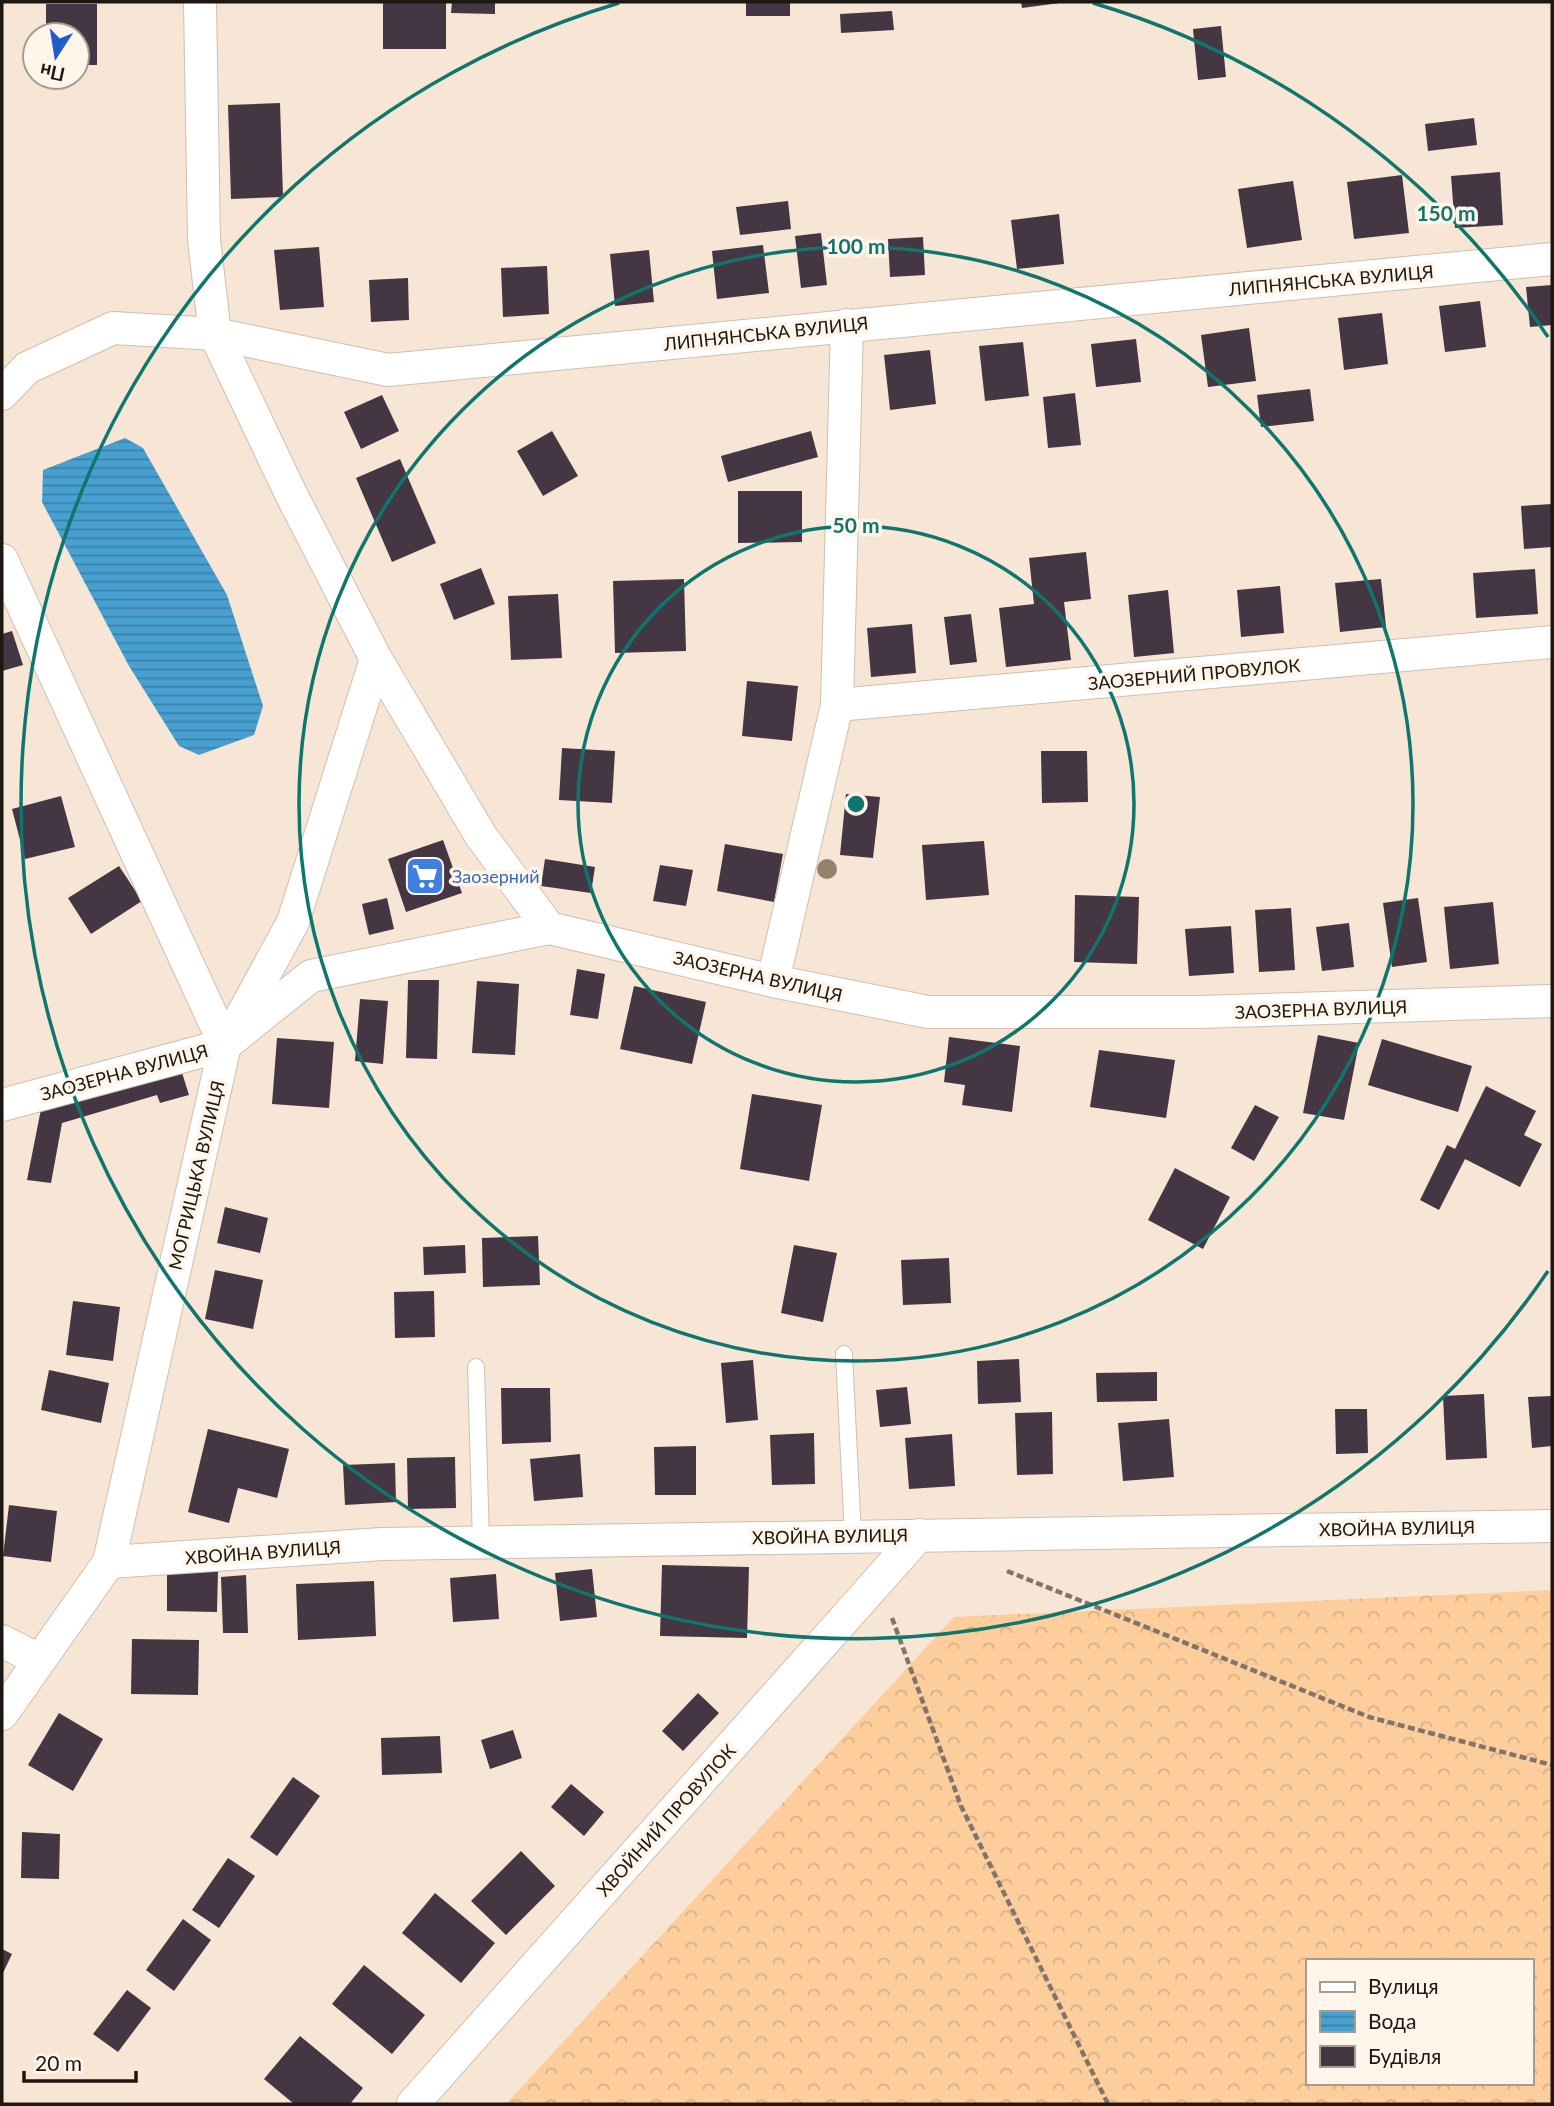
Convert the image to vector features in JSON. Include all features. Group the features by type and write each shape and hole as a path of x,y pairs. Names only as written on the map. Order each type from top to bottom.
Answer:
{"street":[{"path":"200,2 204,240 215,334 291,494 376,659 481,836 549,928"},
{"name":"ЛИПНЯНСЬКА ВУЛИЦЯ","path":"2,394 27,368 113,328 215,334 388,370 1552,260"},
{"path":"773,981 837,705 847,325"},
{"path":"2,560 225,1045"},
{"name":"ЗАОЗЕРНИЙ ПРОВУЛОК","path":"837,705 1552,642"},
{"name":"МОГРИЦЬКА ВУЛИЦЯ","path":"2,1714 109,1562 225,1045 293,922 376,659"},
{"name":"ЗАОЗЕРНА ВУЛИЦЯ","path":"2,1105 225,1045 311,976 549,928 773,981 928,1012 1200,1013 1552,1001"},
{"name":"ХВОЙНА ВУЛИЦЯ","path":"109,1562 382,1544 1552,1526"},
{"name":"ХВОЙНИЙ ПРОВУЛОК","path":"413,2104 919,1535"},
{"path":"2,1641 39,1660"}],"lane":[{"path":"844,1354 853,1536"},
{"path":"476,1367 481,1542"}],"path":[{"path":"996,1566 1368,1717 1552,1765"},
{"path":"878,1581 961,1806 1108,2104"}],"green space":[{"path":"1552,1590 1552,2104 506,2104 954,1617"}],"water":[{"path":"125,438 143,448 227,595 263,706 254,735 199,755 179,746 129,666 42,502 43,470"}],"building":[{"path":"383,2 446,2 446,49 383,49"},
{"path":"452,2 495,2 495,14 451,13"},
{"path":"746,2 790,2 790,16 746,16"},
{"path":"1021,2 1059,2 1060,3 1022,8"},
{"path":"46,4 97,4 97,65 91,65 91,21 46,21"},
{"path":"892,11 894,30 841,33 840,14"},
{"path":"1221,26 1226,77 1198,80 1193,29"},
{"path":"280,103 283,197 231,199 228,105"},
{"path":"1474,118 1477,145 1428,151 1425,124"},
{"path":"1500,172 1503,225 1455,228 1451,176"},
{"path":"1402,175 1409,233 1354,239 1347,182"},
{"path":"1293,181 1302,240 1247,248 1238,189"},
{"path":"788,201 791,229 740,235 736,207"},
{"path":"1059,214 1064,264 1017,269 1011,220"},
{"path":"821,233 827,285 801,288 795,236"},
{"path":"923,237 925,275 890,277 888,239"},
{"path":"763,245 769,293 717,299 712,251"},
{"path":"319,247 324,307 280,310 274,250"},
{"path":"649,250 654,302 615,306 610,254"},
{"path":"547,266 549,314 503,317 501,268"},
{"path":"408,278 409,320 371,322 369,280"},
{"path":"1552,285 1552,325 1530,327 1526,287"},
{"path":"1480,301 1486,347 1445,352 1439,306"},
{"path":"1382,313 1388,364 1344,370 1338,318"},
{"path":"1249,328 1256,381 1208,387 1201,335"},
{"path":"1136,339 1141,382 1096,387 1091,344"},
{"path":"1023,342 1029,396 985,401 979,346"},
{"path":"930,350 936,404 890,410 884,355"},
{"path":"1310,389 1314,421 1261,427 1257,395"},
{"path":"1075,393 1081,445 1048,448 1043,397"},
{"path":"382,395 399,431 361,449 344,412"},
{"path":"552,431 578,476 543,496 517,451"},
{"path":"811,431 818,457 728,482 721,456"},
{"path":"400,459 436,543 392,562 356,478"},
{"path":"738,491 802,491 802,542 738,543"},
{"path":"1552,504 1552,547 1524,549 1521,506"},
{"path":"1086,552 1091,599 1064,602 1071,660 1006,667 999,608 1034,604 1029,558"},
{"path":"481,568 495,604 454,620 440,584"},
{"path":"1535,569 1538,614 1476,618 1473,573"},
{"path":"684,579 686,651 615,653 613,581"},
{"path":"1381,579 1386,627 1340,632 1335,583"},
{"path":"1280,586 1284,633 1241,637 1237,590"},
{"path":"1168,590 1174,653 1134,657 1128,595"},
{"path":"558,594 562,658 511,660 508,596"},
{"path":"971,614 977,662 950,665 944,617"},
{"path":"912,624 916,673 871,677 867,628"},
{"path":"12,631 23,665 2,671 2,634"},
{"path":"747,681 798,686 792,741 742,736"},
{"path":"562,748 615,751 612,803 559,800"},
{"path":"1041,751 1087,751 1088,802 1042,803"},
{"path":"846,794 880,797 873,858 840,855"},
{"path":"61,796 75,847 25,859 12,809"},
{"name":"Заозерний","path":"443,840 462,893 406,912 388,859"},
{"path":"984,841 989,895 926,900 922,845"},
{"path":"725,844 783,854 774,902 717,891"},
{"path":"545,859 595,867 591,893 541,886"},
{"path":"660,865 693,870 686,906 653,901"},
{"path":"119,866 142,901 91,934 68,898"},
{"path":"1075,895 1139,897 1137,964 1074,962"},
{"path":"387,898 394,929 369,935 362,904"},
{"path":"1418,898 1427,962 1392,967 1383,903"},
{"path":"1493,902 1499,964 1450,969 1444,907"},
{"path":"1291,908 1295,970 1259,972 1255,910"},
{"path":"1349,923 1354,967 1322,971 1316,927"},
{"path":"1231,926 1234,973 1189,976 1185,929"},
{"path":"577,969 605,974 598,1019 570,1015"},
{"path":"408,980 439,980 437,1059 406,1058"},
{"path":"477,981 519,984 515,1055 472,1053"},
{"path":"634,986 706,1002 692,1064 620,1049"},
{"path":"360,999 388,1001 383,1064 355,1061"},
{"path":"1318,1035 1359,1043 1344,1120 1303,1113"},
{"path":"949,1037 1020,1046 1012,1112 962,1105 965,1085 944,1082"},
{"path":"277,1038 334,1042 329,1108 272,1104"},
{"path":"1382,1039 1472,1066 1458,1112 1368,1085"},
{"path":"1099,1050 1175,1060 1166,1118 1090,1107"},
{"path":"179,1063 189,1095 160,1103 157,1095 62,1123 51,1183 27,1180 42,1104"},
{"path":"1486,1086 1536,1111 1524,1135 1542,1144 1520,1187 1465,1159 1439,1210 1420,1200 1447,1145 1455,1149"},
{"path":"752,1094 822,1105 809,1181 740,1169"},
{"path":"1255,1105 1279,1117 1254,1161 1231,1148"},
{"path":"1175,1168 1230,1197 1203,1249 1148,1220"},
{"path":"225,1207 268,1218 260,1253 217,1243"},
{"path":"538,1236 540,1285 483,1287 482,1238"},
{"path":"465,1245 466,1273 424,1275 423,1247"},
{"path":"794,1245 837,1253 823,1322 781,1313"},
{"path":"949,1258 951,1303 903,1305 901,1260"},
{"path":"215,1270 263,1280 253,1329 205,1319"},
{"path":"434,1291 435,1337 395,1338 394,1292"},
{"path":"73,1301 120,1307 113,1361 66,1355"},
{"path":"1019,1359 1021,1402 978,1404 977,1361"},
{"path":"753,1360 758,1420 726,1423 721,1363"},
{"path":"49,1370 109,1383 101,1423 41,1410"},
{"path":"1157,1372 1157,1401 1097,1402 1096,1373"},
{"path":"907,1387 911,1424 880,1427 876,1390"},
{"path":"501,1388 550,1388 551,1442 502,1444"},
{"path":"1484,1394 1487,1458 1446,1460 1443,1396"},
{"path":"1552,1396 1552,1446 1532,1448 1528,1397"},
{"path":"1335,1409 1367,1409 1368,1453 1336,1454"},
{"path":"1052,1412 1053,1474 1017,1475 1015,1413"},
{"path":"1169,1419 1174,1477 1123,1481 1118,1423"},
{"path":"208,1429 289,1449 277,1498 238,1488 229,1523 188,1512"},
{"path":"814,1433 815,1484 772,1485 770,1435"},
{"path":"952,1434 955,1486 909,1489 905,1438"},
{"path":"696,1446 696,1495 655,1495 654,1447"},
{"path":"580,1454 583,1497 534,1501 530,1459"},
{"path":"455,1457 456,1508 408,1509 407,1458"},
{"path":"395,1463 396,1502 345,1505 343,1465"},
{"path":"9,1505 57,1511 51,1562 3,1556"},
{"path":"662,1565 749,1567 747,1638 660,1636"},
{"path":"592,1569 597,1617 560,1621 555,1573"},
{"path":"167,1570 218,1571 217,1612 167,1611"},
{"path":"496,1574 499,1619 453,1622 450,1578"},
{"path":"246,1575 248,1633 223,1633 221,1577"},
{"path":"374,1581 376,1636 298,1640 296,1584"},
{"path":"132,1639 199,1640 198,1695 131,1694"},
{"path":"698,1693 719,1713 683,1751 662,1731"},
{"path":"59,1713 103,1739 73,1791 28,1765"},
{"path":"513,1730 522,1758 490,1769 481,1740"},
{"path":"440,1736 442,1773 382,1775 381,1738"},
{"path":"293,1777 320,1796 277,1856 250,1837"},
{"path":"571,1784 604,1812 584,1836 551,1807"},
{"path":"22,1832 60,1834 59,1879 21,1878"},
{"path":"521,1851 555,1886 506,1935 471,1901"},
{"path":"228,1858 255,1876 219,1928 192,1910"},
{"path":"435,1893 495,1943 461,1983 402,1933"},
{"path":"183,1919 211,1940 174,1991 146,1970"},
{"path":"2,1949 12,1954 2,1975"},
{"path":"364,1965 425,2015 392,2054 332,2004"},
{"path":"127,1990 151,2008 118,2052 93,2034"},
{"path":"300,2036 363,2088 350,2104 294,2104 264,2079"}],"place":[{"name":"Заозерний","path":"425,876"}]}
